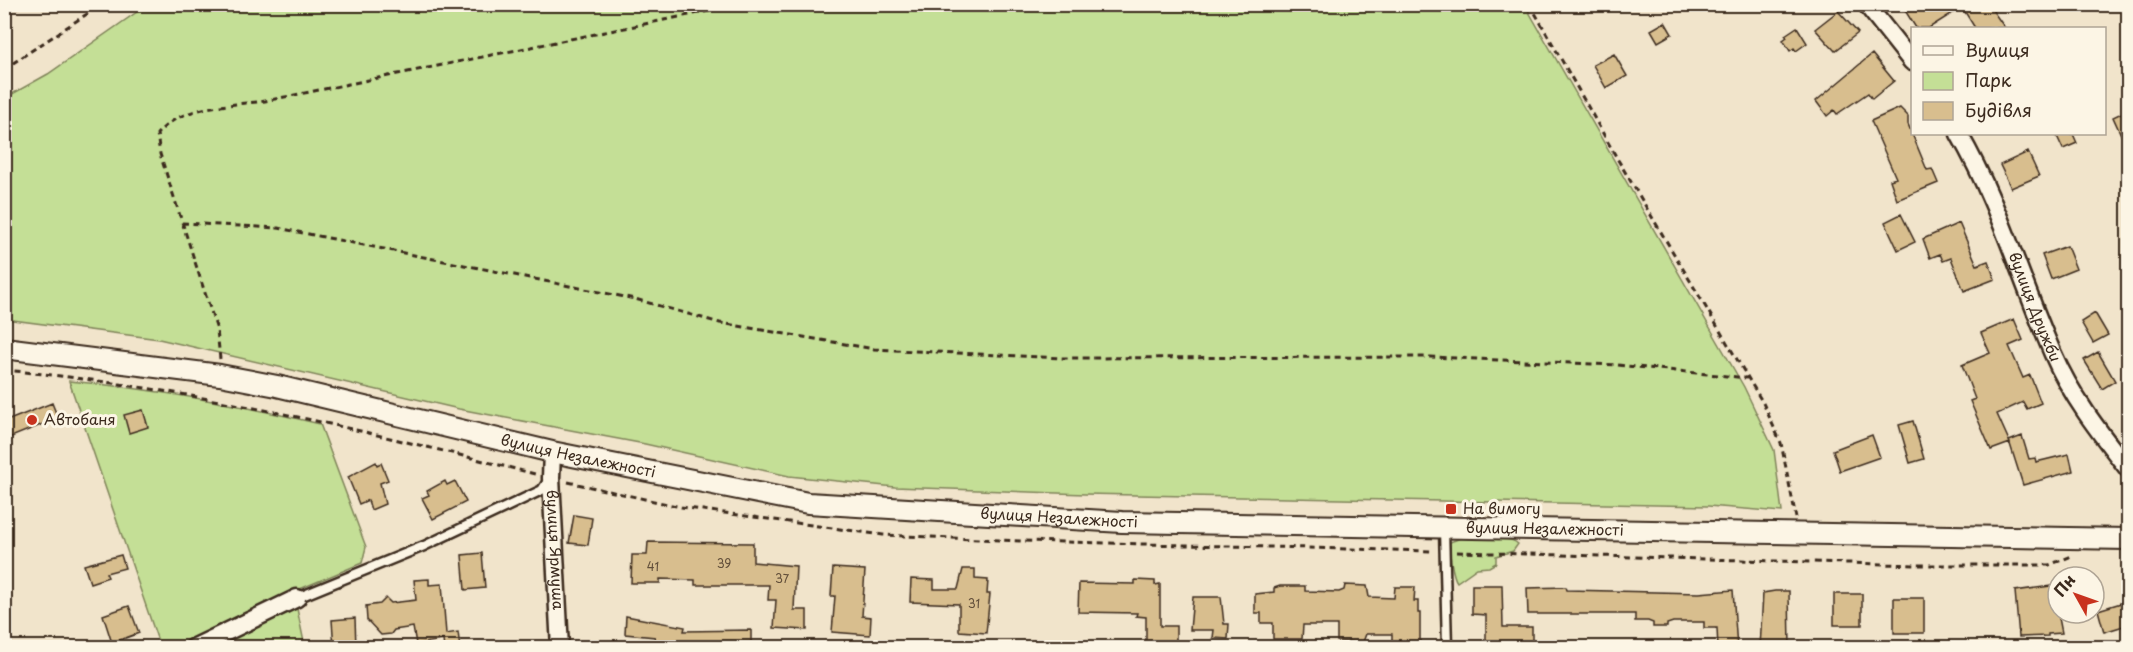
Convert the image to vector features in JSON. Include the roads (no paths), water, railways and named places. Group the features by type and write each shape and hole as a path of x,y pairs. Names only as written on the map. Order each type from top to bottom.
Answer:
{"street":[{"path":"1866,4 1911,61"},
{"name":"вулиця Дружби","path":"1960,135 1981,171 2054,356 2093,423 2128,469"},
{"name":"вулиця Незалежності","path":"4,348 220,375 277,386 552,452 808,503 1122,522 2128,539"},
{"name":"вулиця Ярмуша","path":"552,452 551,478 560,648"},
{"path":"193,648 297,598"}],"lane":[{"path":"297,598 424,546 526,498 542,490 551,478"},
{"path":"1444,527 1447,648"}],"railway":[{"path":"4,15 21,4"}],"place":[{"name":"Автобаня","path":"32,420"},
{"name":"На вимогу","path":"1451,509"}]}
